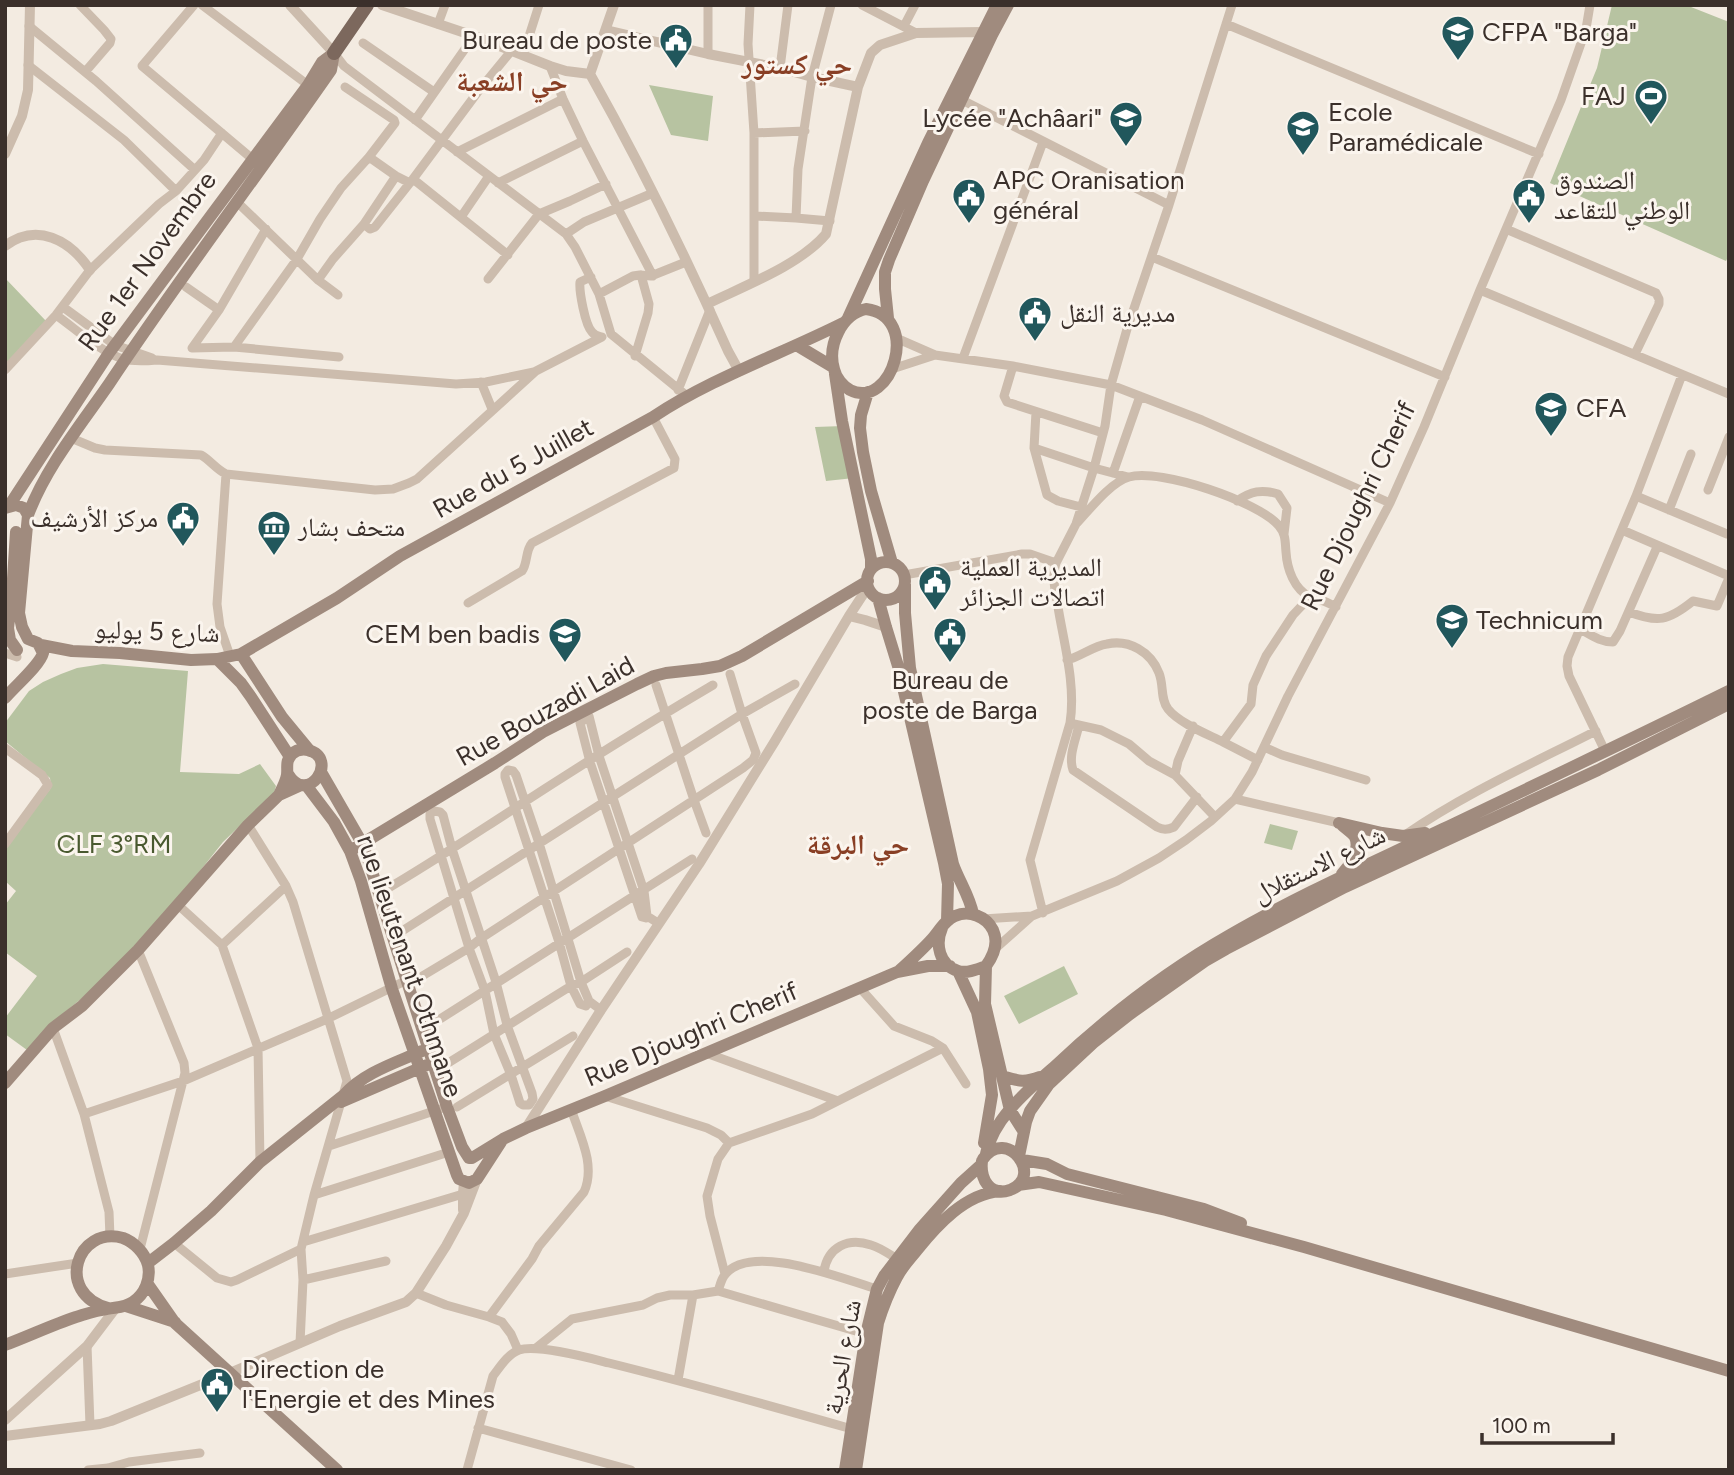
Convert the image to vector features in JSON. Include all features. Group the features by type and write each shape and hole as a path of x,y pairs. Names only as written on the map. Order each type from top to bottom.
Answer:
{"main road":[{"name":"Rue 1er Novembre","path":"19,525 45,477 237,202 258,163 322,62 334,53 367,5"},
{"path":"799,345 834,370 846,388 859,393 868,392 884,383 892,369 897,351 893,326 888,317 884,289 885,272 923,181 962,100 997,5"},
{"path":"904,580 901,592 895,597 887,600 872,594 869,579 871,559 842,421 833,350 928,144 987,34 1008,5"},
{"name":"Rue 1er Novembre","path":"7,507 112,349 331,70 334,53"},
{"path":"739,371 799,345 845,321 857,311 866,309 881,312 888,317"},
{"name":"Rue du 5 Juillet","path":"229,656 337,598 400,556 653,417 682,393 739,371"},
{"path":"868,392 861,415 863,452 871,491 892,563"},
{"path":"5,698 43,653 22,627 19,613 20,506 7,507"},
{"path":"19,525 8,628 13,653 24,664 38,662"},
{"path":"869,579 881,563 892,563 900,568 904,580 909,668 953,864 978,916 989,924 994,932 995,948 986,966 985,1004 1010,1110 1024,1132"},
{"name":"Rue Bouzadi Laid","path":"350,851 543,732 604,700 654,676 720,666 742,656 869,579"},
{"path":"878,598 898,666 948,884 944,925 938,944 944,960 954,969 977,1012 989,1069 992,1095 981,1171 984,1181 1000,1191 1040,1182 1166,1210 1304,1247 1729,1371"},
{"path":"13,653 20,643 35,642"},
{"name":"شارع 5 يوليو","path":"35,642 72,651 157,658 191,660 229,656"},
{"name":"شارع 5 يوليو","path":"38,662 72,651"},
{"path":"5,1083 53,1028 82,1006 138,950 247,825 279,795 317,779 321,772 318,757 229,656"},
{"path":"229,656 241,683 290,757"},
{"name":"شارع الاستقلال","path":"983,1160 989,1140 1010,1110 1044,1076 1124,1006 1166,975 1228,936 1340,876 1729,691"},
{"name":"شارع الاستقلال","path":"1020,1158 1030,1111 1049,1084 1130,1014 1215,955 1345,887 1598,770 1729,704"},
{"path":"304,785 291,779 286,767 296,751 310,751"},
{"name":"rue lieutenant Othmane","path":"321,772 362,843 410,980 428,1048 430,1066 461,1147 470,1158"},
{"path":"279,795 288,774"},
{"name":"rue lieutenant Othmane","path":"304,785 334,822 350,851 415,1054 430,1066"},
{"path":"1339,823 1382,834 1403,836 1439,831"},
{"path":"1339,823 1354,836 1357,847 1352,862 1340,876"},
{"path":"897,972 955,916 978,916"},
{"path":"897,972 928,965 969,972 986,966"},
{"name":"Rue Djoughri Cherif","path":"470,1158 526,1128 897,972"},
{"path":"148,1264 211,1211 260,1162 339,1101 353,1084 428,1048"},
{"path":"339,1101 430,1066"},
{"path":"1002,1076 1023,1082 1044,1076"},
{"name":"rue lieutenant Othmane","path":"446,1108 449,1152 456,1170"},
{"path":"471,1182 503,1139"},
{"path":"983,1160 994,1150 1011,1150 1020,1158 1047,1164 1067,1174 1204,1209 1304,1247"},
{"path":"470,1158 479,1164 471,1182 459,1179 456,1170 460,1161 470,1158"},
{"path":"1018,1185 1024,1173 1020,1158"},
{"name":"شارع الحرية","path":"845,1470 866,1334 877,1289 920,1229 983,1160"},
{"name":"شارع الحرية","path":"856,1470 878,1323 885,1300 898,1274 933,1230 952,1213 988,1192 1000,1191"},
{"path":"5,1345 73,1318 116,1308 135,1301 147,1283 148,1264 140,1249 128,1240 110,1237 93,1242 86,1248 78,1263 76,1273 82,1291 97,1306 116,1308 175,1323"},
{"path":"147,1283 175,1323 337,1470"},
{"path":"73,1318 79,1307 82,1291"}],"street":[{"path":"5,154 22,116 28,90 30,5"},
{"path":"79,5 111,39 85,72"},
{"path":"194,5 142,66 258,163"},
{"path":"202,5 308,85"},
{"path":"290,5 344,66 566,234 599,294 606,335"},
{"path":"382,5 474,36 550,66 590,74"},
{"path":"438,24 445,5"},
{"path":"523,55 539,5"},
{"path":"614,5 590,74 653,193 739,371"},
{"path":"708,5 708,54"},
{"path":"750,5 748,44 754,133 754,281"},
{"path":"780,68 788,5"},
{"path":"796,218 799,169 812,77 831,5"},
{"path":"862,5 880,9 916,33"},
{"path":"904,26 915,5"},
{"path":"1197,797 1174,827 1169,830 1162,829 1073,770 1071,759 1075,724 1053,578 1056,563 1076,524 1094,468 1111,385 1127,329 1232,5"},
{"name":"Rue Djoughri Cherif","path":"1032,916 1117,881 1159,858 1235,799 1258,760 1390,503 1539,154 1572,70 1586,29 1590,5"},
{"path":"1226,24 1539,154"},
{"path":"29,26 195,170"},
{"path":"606,30 858,87"},
{"path":"591,277 580,282 580,288 592,333 606,335 682,393 708,307 793,261 816,245 826,234 858,87 871,53 880,45 916,33 987,34"},
{"path":"415,120 474,36"},
{"path":"363,43 434,92"},
{"path":"364,224 370,229 374,227 512,50"},
{"path":"28,65 124,140 176,191"},
{"path":"550,66 583,141 653,276"},
{"path":"234,347 297,259 341,188 395,123 391,117 345,86"},
{"path":"457,152 563,99"},
{"path":"962,100 1169,205"},
{"path":"754,133 805,131"},
{"path":"5,370 56,315 90,270 176,191 222,133"},
{"path":"498,183 583,141"},
{"path":"963,358 1043,142"},
{"path":"369,157 396,176 412,181 508,255"},
{"path":"318,280 364,224 396,176"},
{"path":"461,217 489,176"},
{"path":"488,279 539,214 606,184"},
{"path":"566,234 584,222 653,193"},
{"path":"237,202 318,280 338,295"},
{"path":"755,216 830,221"},
{"path":"266,229 219,310 192,348 234,347 339,357"},
{"path":"1506,229 1656,293 1659,304 1635,354"},
{"path":"5,246 18,237 38,234 48,236 75,253 90,270"},
{"path":"1152,257 1445,377"},
{"path":"599,294 633,276 653,276 686,262"},
{"path":"635,356 649,304 642,275"},
{"path":"186,287 219,310"},
{"path":"1480,290 1726,393 1729,380"},
{"path":"63,306 112,349"},
{"path":"56,315 135,361 157,360 447,384 481,382 536,371"},
{"path":"72,438 105,450 201,455 226,474 375,490 393,489 423,474 536,371 606,335"},
{"path":"896,338 935,355 1013,366 1111,385 1202,420 1390,503"},
{"path":"892,369 935,355"},
{"path":"1013,366 1004,396 1007,402 1103,433"},
{"path":"1605,751 1569,676 1567,666 1570,650 1636,496 1682,375"},
{"path":"481,382 492,409"},
{"path":"1113,473 1140,396"},
{"path":"1036,412 1034,448 1047,495 1081,507"},
{"path":"468,603 522,571 532,542 674,468 675,459 653,417"},
{"path":"1707,490 1729,437"},
{"path":"1034,448 1128,477 1147,475 1201,487 1270,516 1284,534"},
{"path":"1669,510 1691,454"},
{"path":"226,474 217,604 220,627 229,656"},
{"path":"1076,524 1113,486 1128,477"},
{"path":"1237,501 1262,490 1278,494 1287,508 1284,534 1291,577 1310,597 1336,607"},
{"path":"1636,496 1727,534"},
{"path":"1622,530 1729,577 1717,606 1693,601 1659,620 1629,611"},
{"path":"1580,629 1606,642 1613,642 1657,547"},
{"path":"904,580 1022,554 1056,563"},
{"path":"526,1128 699,864 762,763 869,579"},
{"path":"1223,742 1251,704 1253,685 1266,656 1293,615 1310,597"},
{"path":"849,616 886,628"},
{"path":"1067,660 1106,644 1142,649 1159,673 1163,702 1169,711 1258,760"},
{"path":"85,1114 183,1081 410,980 469,948 753,760 756,753 730,674"},
{"path":"399,933 742,714 795,684"},
{"path":"656,685 706,833"},
{"path":"385,890 713,685"},
{"path":"640,893 619,849 608,799 599,755 589,716 580,723 590,762 608,799 628,843 647,916 658,923"},
{"path":"1075,724 1101,730 1129,744 1149,761 1175,775 1215,817"},
{"path":"1043,912 1030,860 1075,724"},
{"path":"1175,775 1193,726"},
{"path":"1403,836 1432,816 1595,731"},
{"path":"1264,747 1366,780"},
{"path":"5,748 42,775 48,785 5,844"},
{"path":"1235,799 1339,823"},
{"path":"520,805 529,849 564,939 580,1004 586,1006 589,1001 601,1010"},
{"path":"520,805 539,843 549,895"},
{"path":"434,811 443,814 452,849 496,982 507,1025 532,1093 533,1099 529,1105 520,1103 494,1034 485,991 453,898 430,819 430,814 434,811"},
{"path":"247,825 286,886 293,902 347,1081 339,1101 302,1246 300,1343"},
{"path":"429,1026 692,859"},
{"path":"222,945 286,886"},
{"path":"177,904 222,945 258,1048 260,1162"},
{"path":"978,916 1032,916"},
{"path":"995,948 1032,916"},
{"path":"138,950 184,1063 183,1081 140,1249"},
{"path":"430,1066 494,1034 627,952"},
{"path":"860,988 894,1026 943,1048 966,1084"},
{"path":"53,1028 85,1114 109,1212 110,1237"},
{"path":"329,1146 446,1108 511,1075 573,1036"},
{"path":"725,1274 707,1196 718,1159 729,1143 812,1114 943,1048"},
{"path":"706,1053 838,1101"},
{"path":"605,1096 707,1128 721,1135 729,1143"},
{"path":"489,1317 539,1246 587,1185 589,1163 571,1109"},
{"path":"314,1195 449,1152"},
{"path":"464,1213 471,1182"},
{"path":"5,1436 111,1421 340,1326 406,1302 416,1293 436,1263 464,1213 471,1182"},
{"path":"174,1243 217,1278 231,1282 302,1246 471,1182"},
{"path":"824,1271 832,1251 855,1242 868,1243 897,1259"},
{"path":"303,1280 386,1261"},
{"path":"718,1291 725,1274 748,1262 765,1261 824,1271 877,1289"},
{"path":"5,1274 78,1263"},
{"path":"536,1348 572,1319 643,1305 670,1295 718,1291 866,1334"},
{"path":"416,1293 497,1320 506,1326 518,1350"},
{"path":"678,1380 693,1295"},
{"path":"5,1420 87,1346 116,1308"},
{"path":"87,1346 90,1425"},
{"path":"467,1470 493,1376 501,1364 518,1350 536,1348 678,1380 852,1429"},
{"path":"478,1428 631,1470"},
{"path":"88,1470 200,1453"}],"green space":[{"name":"FAJ","path":"1612,5 1686,5 1729,22 1729,255 1726,261 1550,183 1597,68"},
{"path":"649,85 713,96 708,141 671,135"},
{"path":"5,278 46,321 5,367"},
{"path":"843,426 854,478 826,481 815,427"},
{"name":"CLF 3°RM","path":"103,664 188,671 180,772 239,774 260,764 276,786 274,793 223,842 157,925 110,975 47,1027 27,1050 5,1034 5,1018 37,976 5,952 5,905 16,891 5,881 5,848 51,788 50,778 5,741 5,723 29,691 43,682 77,668"},
{"path":"1270,824 1298,831 1292,850 1264,843"},
{"path":"1064,966 1078,994 1019,1024 1004,996"}],"place":[{"name":"CFPA \"Barga\"","path":"1458,62"},
{"name":"Bureau de poste","path":"676,70"},
{"name":"FAJ","path":"1651,126"},
{"name":"Lycée \"Achâari\"","path":"1126,148"},
{"name":"Ecole Paramédicale","path":"1303,157"},
{"name":"APC Oranisation général","path":"969,225"},
{"name":"الصندوق الوطني للتقاعد","path":"1529,225"},
{"name":"مديرية النقل","path":"1035,343"},
{"name":"CFA","path":"1551,438"},
{"name":"مركز الأرشيف","path":"183,548"},
{"name":"متحف بشار","path":"274,557"},
{"name":"المديرية العملية اتصالات الجزائر","path":"935,612"},
{"name":"Technicum","path":"1452,650"},
{"name":"CEM ben badis","path":"565,664"},
{"name":"Bureau de poste de Barga","path":"950,664"},
{"name":"Direction de l'Energie et des Mines","path":"217,1414"}],"district":[{"name":"حي كستور","path":"797,64"},
{"name":"حي الشعبة","path":"512,81"},
{"name":"حي البرقة","path":"858,844"}]}
